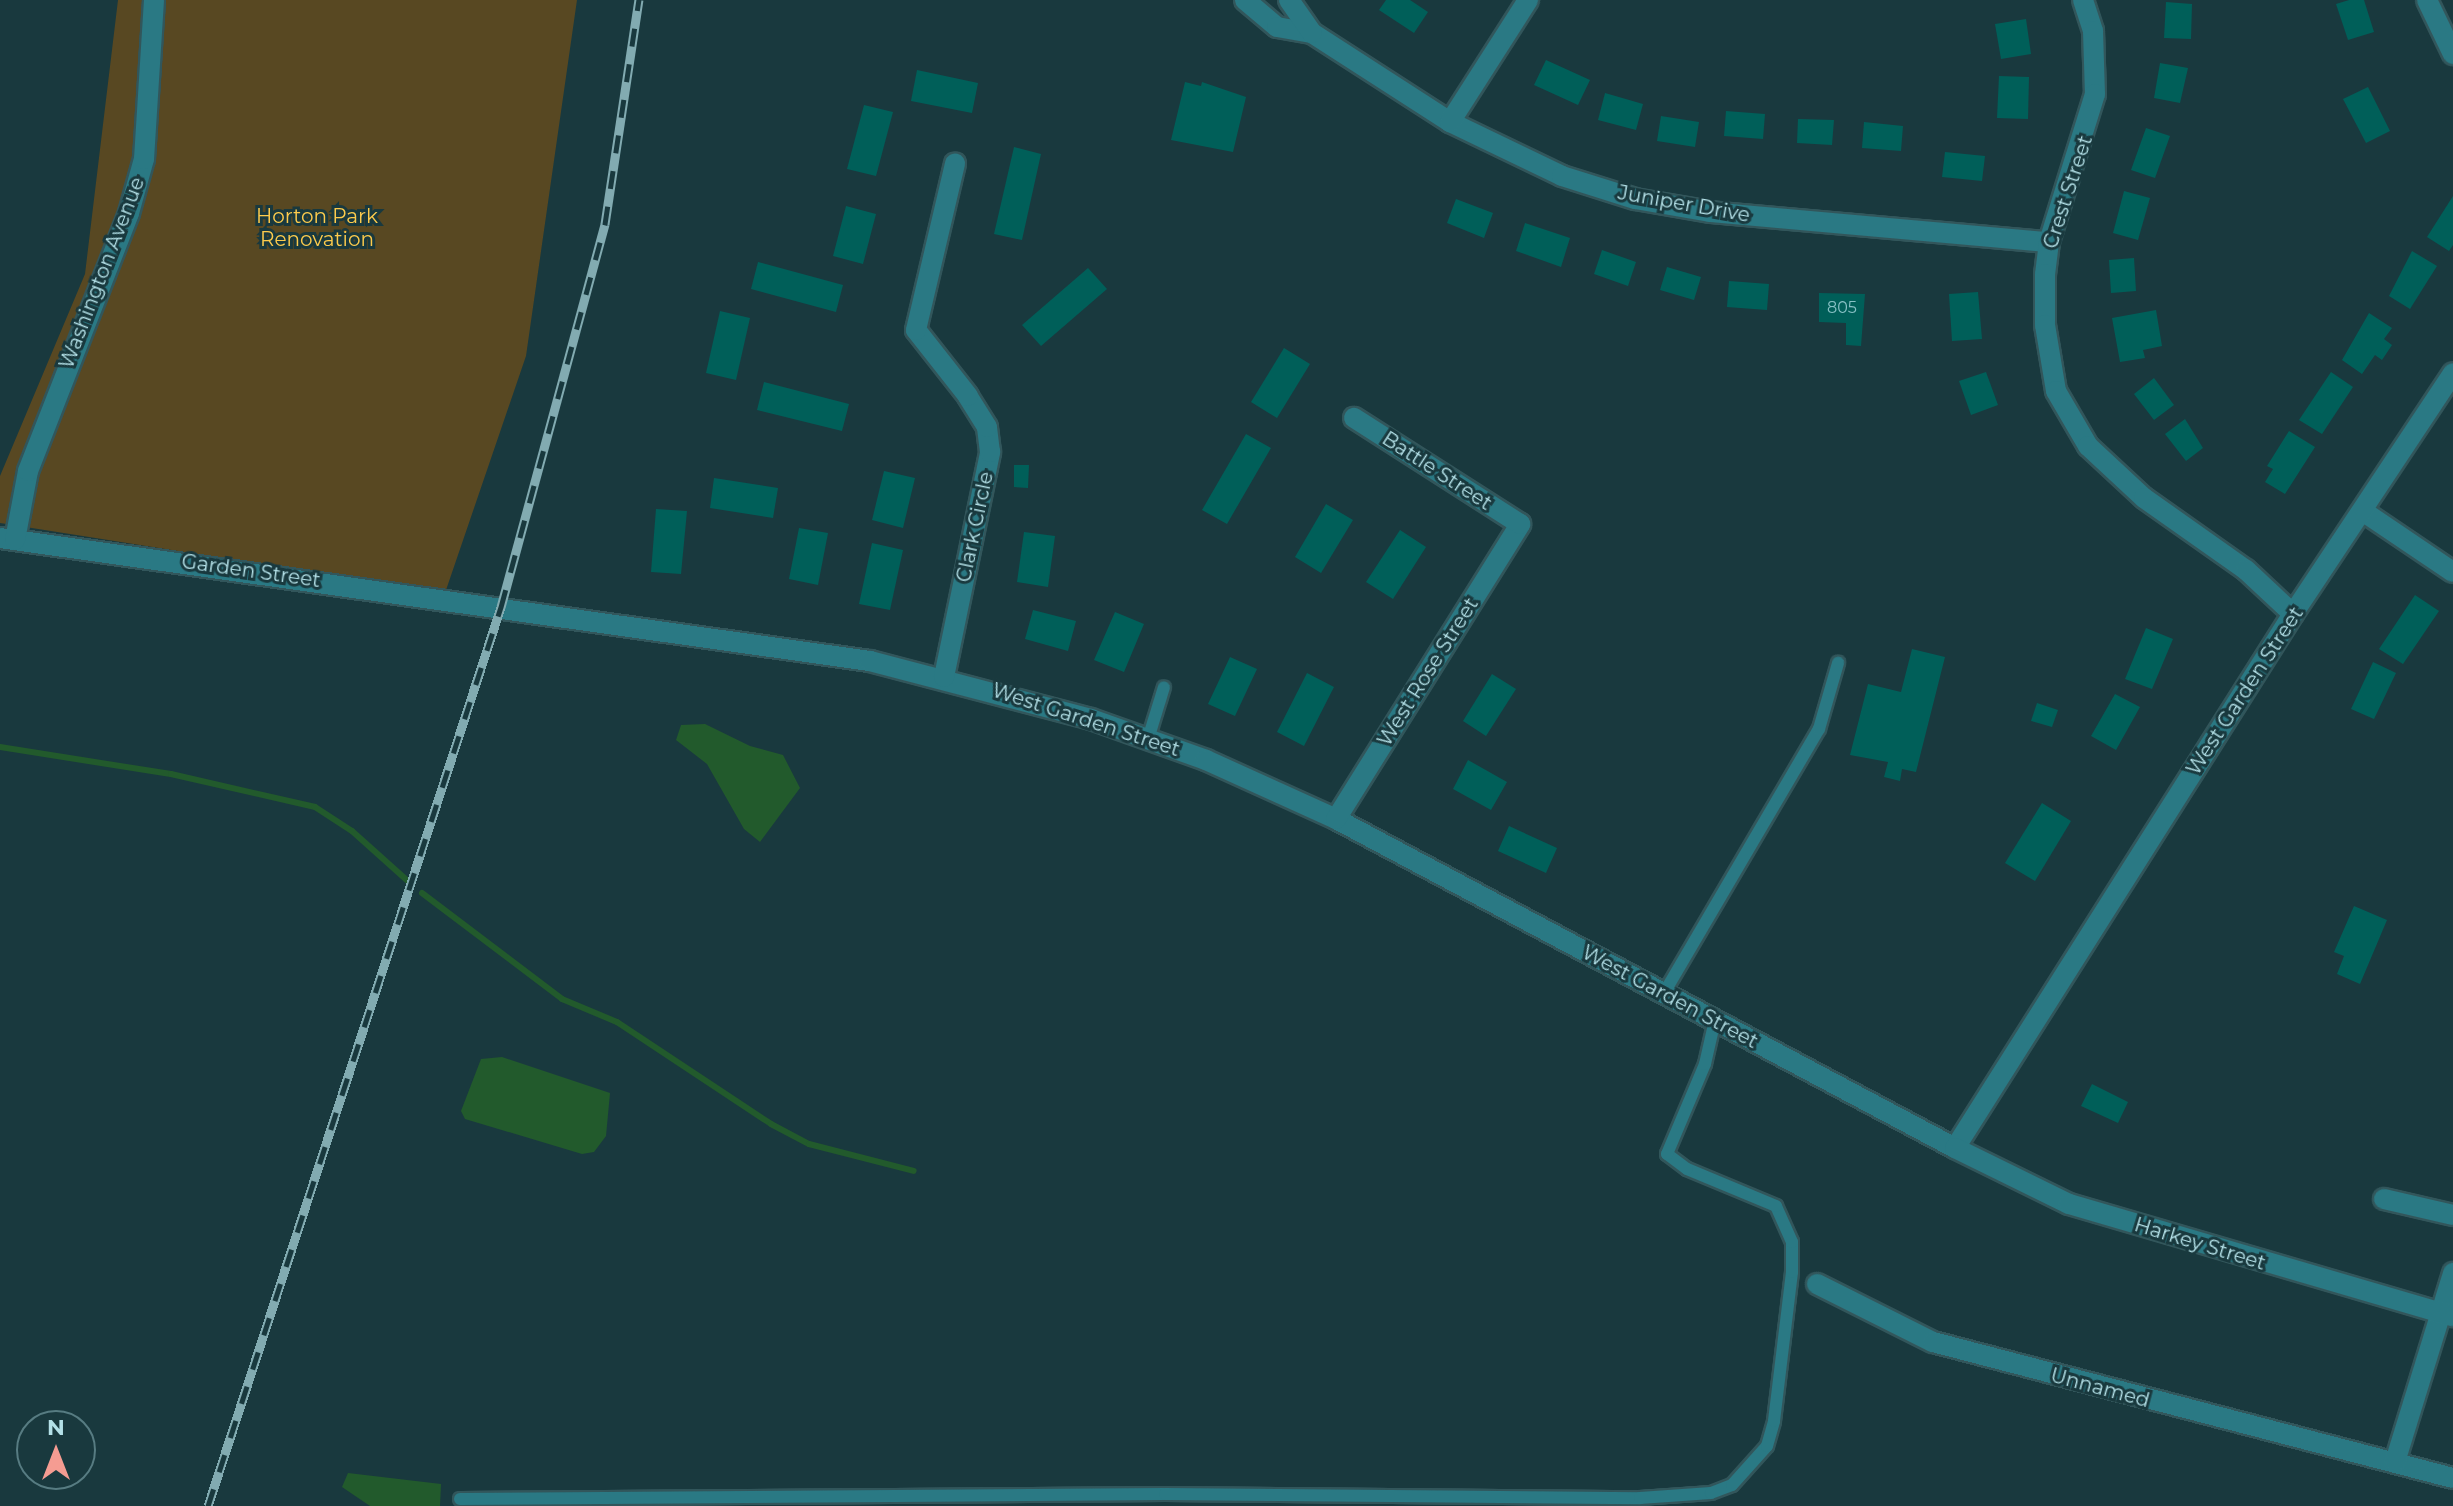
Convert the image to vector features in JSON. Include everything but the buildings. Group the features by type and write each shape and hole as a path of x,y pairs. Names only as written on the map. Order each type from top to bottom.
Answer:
{"street":[{"name":"Washington Avenue","path":"7,539 28,471 129,213 144,159 154,0"},
{"name":"Juniper Drive","path":"1245,0 1277,27 1312,33"},
{"name":"Juniper Drive","path":"1289,0 1312,33 1450,122 1562,176 1635,199 1710,212 2049,242"},
{"path":"1450,122 1528,0"},
{"name":"Crest Street","path":"2083,0 2093,31 2095,94 2049,242 2049,361 2071,422 2088,446 2144,498 2246,570 2293,614"},
{"path":"2427,0 2453,54"},
{"name":"Clark Circle","path":"944,677 990,452 987,427 916,330 955,164"},
{"name":"West Garden Street","path":"501,607 813,652 944,677 1148,739 1336,819 1955,1148 2293,614 2364,512 2453,373"},
{"name":"Battle Street","path":"1354,418 1520,524"},
{"path":"2364,512 2453,572"},
{"name":"West Rose Street","path":"1336,819 1520,524"},
{"name":"Garden Street","path":"7,539 501,607"},
{"name":"Harkey Street","path":"1955,1148 2069,1204 2445,1311"},
{"path":"2384,1199 2453,1215"},
{"path":"2395,1462 2445,1311 2453,1273"},
{"name":"Unnamed","path":"1817,1284 1933,1342 2453,1478"}],"lane":[{"path":"1664,993 1819,729 1838,663"},
{"path":"1148,739 1164,687"},
{"path":"460,1499 1165,1494 1640,1498 1711,1493 1732,1485 1767,1446 1774,1421 1792,1272 1792,1242 1776,1206 1687,1169 1667,1154 1705,1064 1715,1020"}],"green space":[{"name":"Horton Park Renovation","path":"118,0 577,0 526,356 445,593 0,523 0,476 85,274"}],"shaded area":[{"path":"705,724 750,746 783,755 800,788 760,842 744,829 707,764 676,740 681,725"},
{"path":"502,1057 610,1093 606,1136 594,1152 582,1154 465,1119 461,1111 481,1059"},
{"path":"348,1473 441,1484 440,1506 370,1506 342,1487"}],"waterway":[{"path":"0,747 171,774 315,807 352,831 409,882"},
{"path":"422,893 562,999 617,1022 771,1124 809,1144 914,1171"}],"railway":[{"path":"208,1506 501,607 605,224 639,0"}]}
